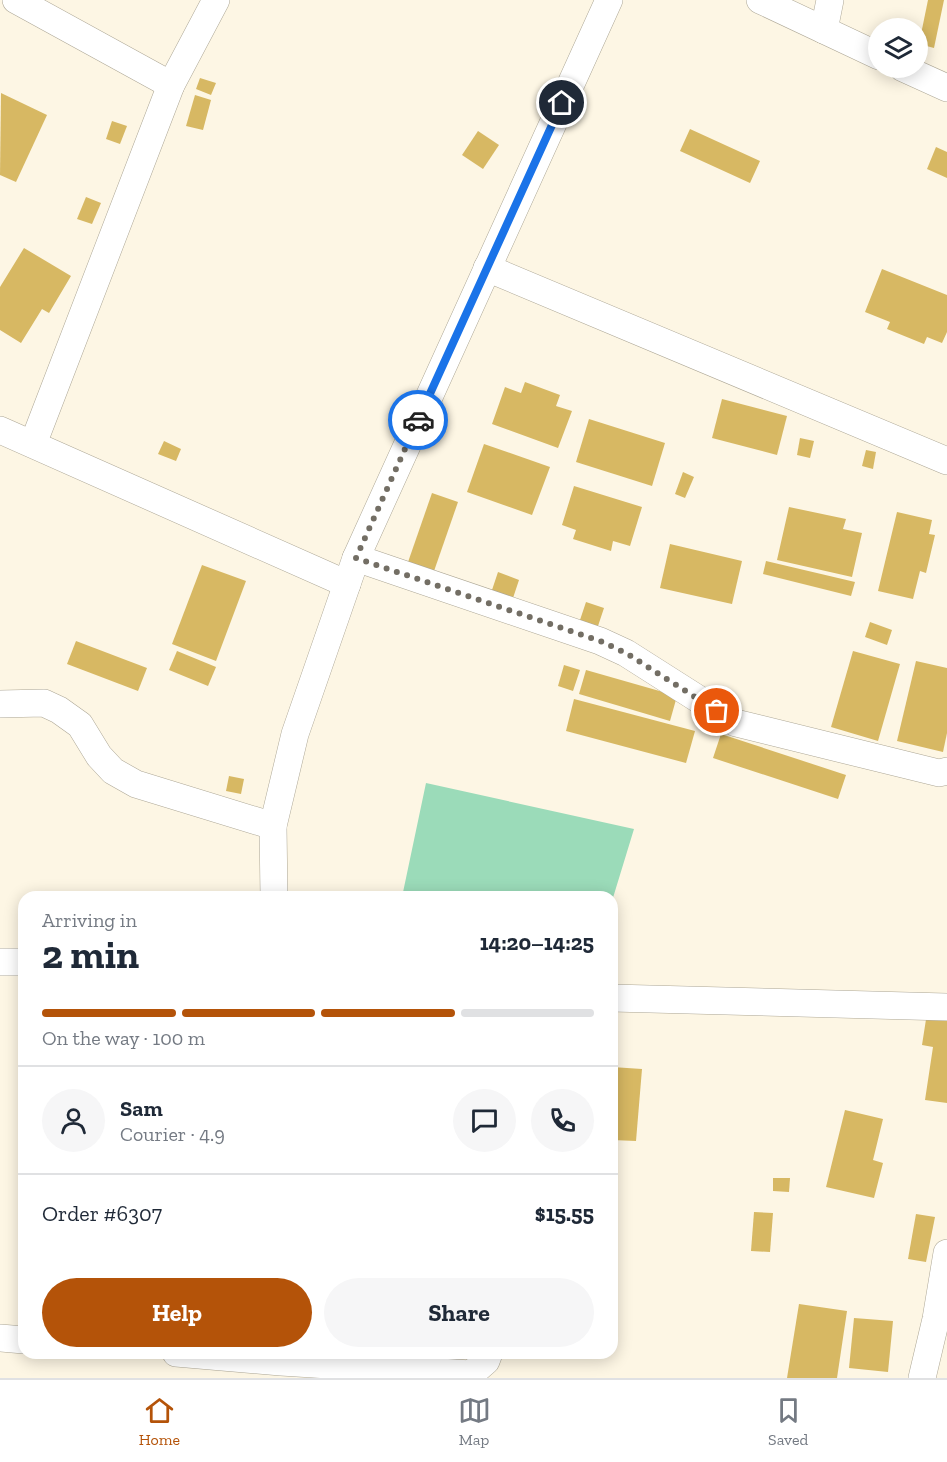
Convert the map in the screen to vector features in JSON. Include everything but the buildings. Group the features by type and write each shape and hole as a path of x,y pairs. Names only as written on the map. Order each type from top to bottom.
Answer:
{"street":[{"path":"16,0 171,86"},
{"path":"33,444 171,86 216,0"},
{"path":"274,891 273,826 295,734 346,584 609,0"},
{"path":"760,0 868,51"},
{"path":"824,30 830,0"},
{"path":"925,78 947,88"},
{"path":"487,268 947,461"},
{"path":"0,430 346,584"},
{"path":"356,558 600,641 626,653 736,723 939,773 947,771"},
{"path":"0,704 44,703 59,710 80,725 99,756 112,771 136,784 273,826"},
{"path":"0,962 18,962"},
{"path":"618,998 947,1007"},
{"path":"922,1378 941,1320 947,1253"},
{"path":"0,1338 18,1340"},
{"path":"290,1359 438,1375 471,1374 487,1359"}],"green space":[{"path":"426,783 634,829 615,891 403,891"}],"way so far":[{"path":"418,420 356,558 600,641 626,653 717,711"}],"route":[{"path":"418,420 562,103"}]}
